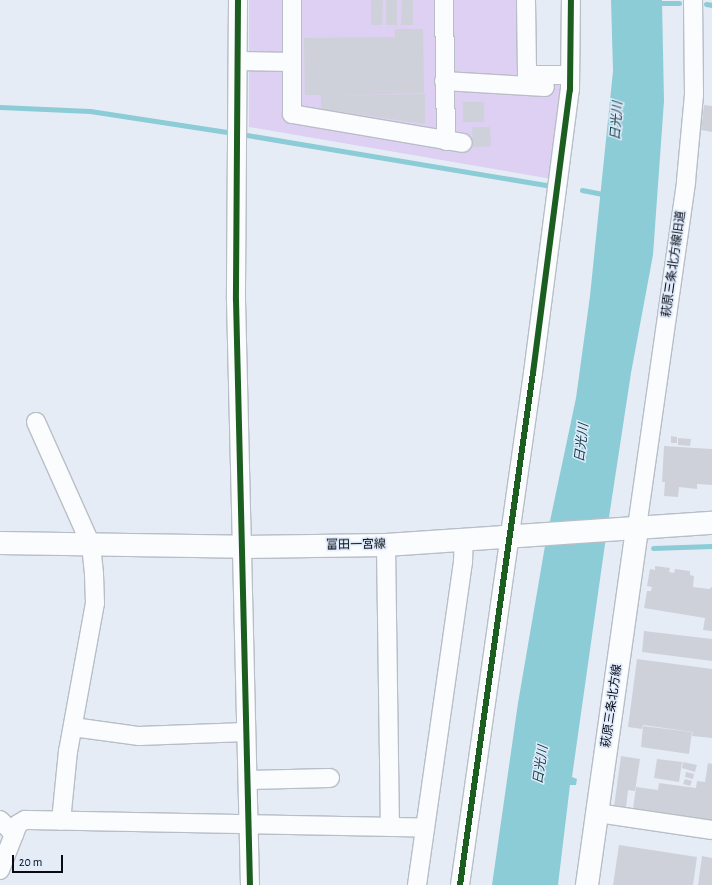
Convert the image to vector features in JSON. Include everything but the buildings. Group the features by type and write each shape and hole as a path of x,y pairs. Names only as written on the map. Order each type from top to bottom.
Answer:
{"main road":[{"name":"富田一宮線","path":"0,542 242,547 386,544 712,523"},
{"name":"萩原三条北方線","path":"587,885 632,527"}],"street":[{"path":"238,0 239,61 236,300 250,885"},
{"path":"292,0 292,114 455,142 444,81 444,0"},
{"path":"526,0 527,75 570,75"},
{"path":"460,885 516,535 533,373 570,75 571,0"},
{"name":"萩原三条北方線旧道","path":"632,527 686,181 694,94 693,0"},
{"path":"239,61 291,62"},
{"path":"444,81 548,87"},
{"path":"36,422 91,545 95,603 63,784 61,821"},
{"path":"417,885 463,562 464,539"},
{"path":"386,544 390,827"},
{"path":"73,727 139,736 246,732"},
{"path":"248,780 330,778"},
{"path":"597,813 712,830"},
{"path":"0,820 14,834"},
{"path":"0,870 18,824 25,820 249,826 425,828"}],"shaded area":[{"path":"249,0 520,0 522,77 561,78 552,179 249,127"}],"water":[{"name":"日光川","path":"611,0 662,0 664,101 653,255 631,373 606,537 572,777 577,779 576,785 570,785 558,885 492,885 518,703 546,540 576,398 590,296 613,71"}],"waterway":[{"path":"656,3 679,3"},
{"path":"706,4 712,5"},
{"path":"0,107 90,111 233,133"},
{"path":"241,134 546,185"},
{"path":"582,190 608,195"},
{"path":"653,548 712,546"}],"cycle path":[{"path":"238,0 236,300 250,885"},
{"path":"460,885 533,373 570,90 571,0"}]}
